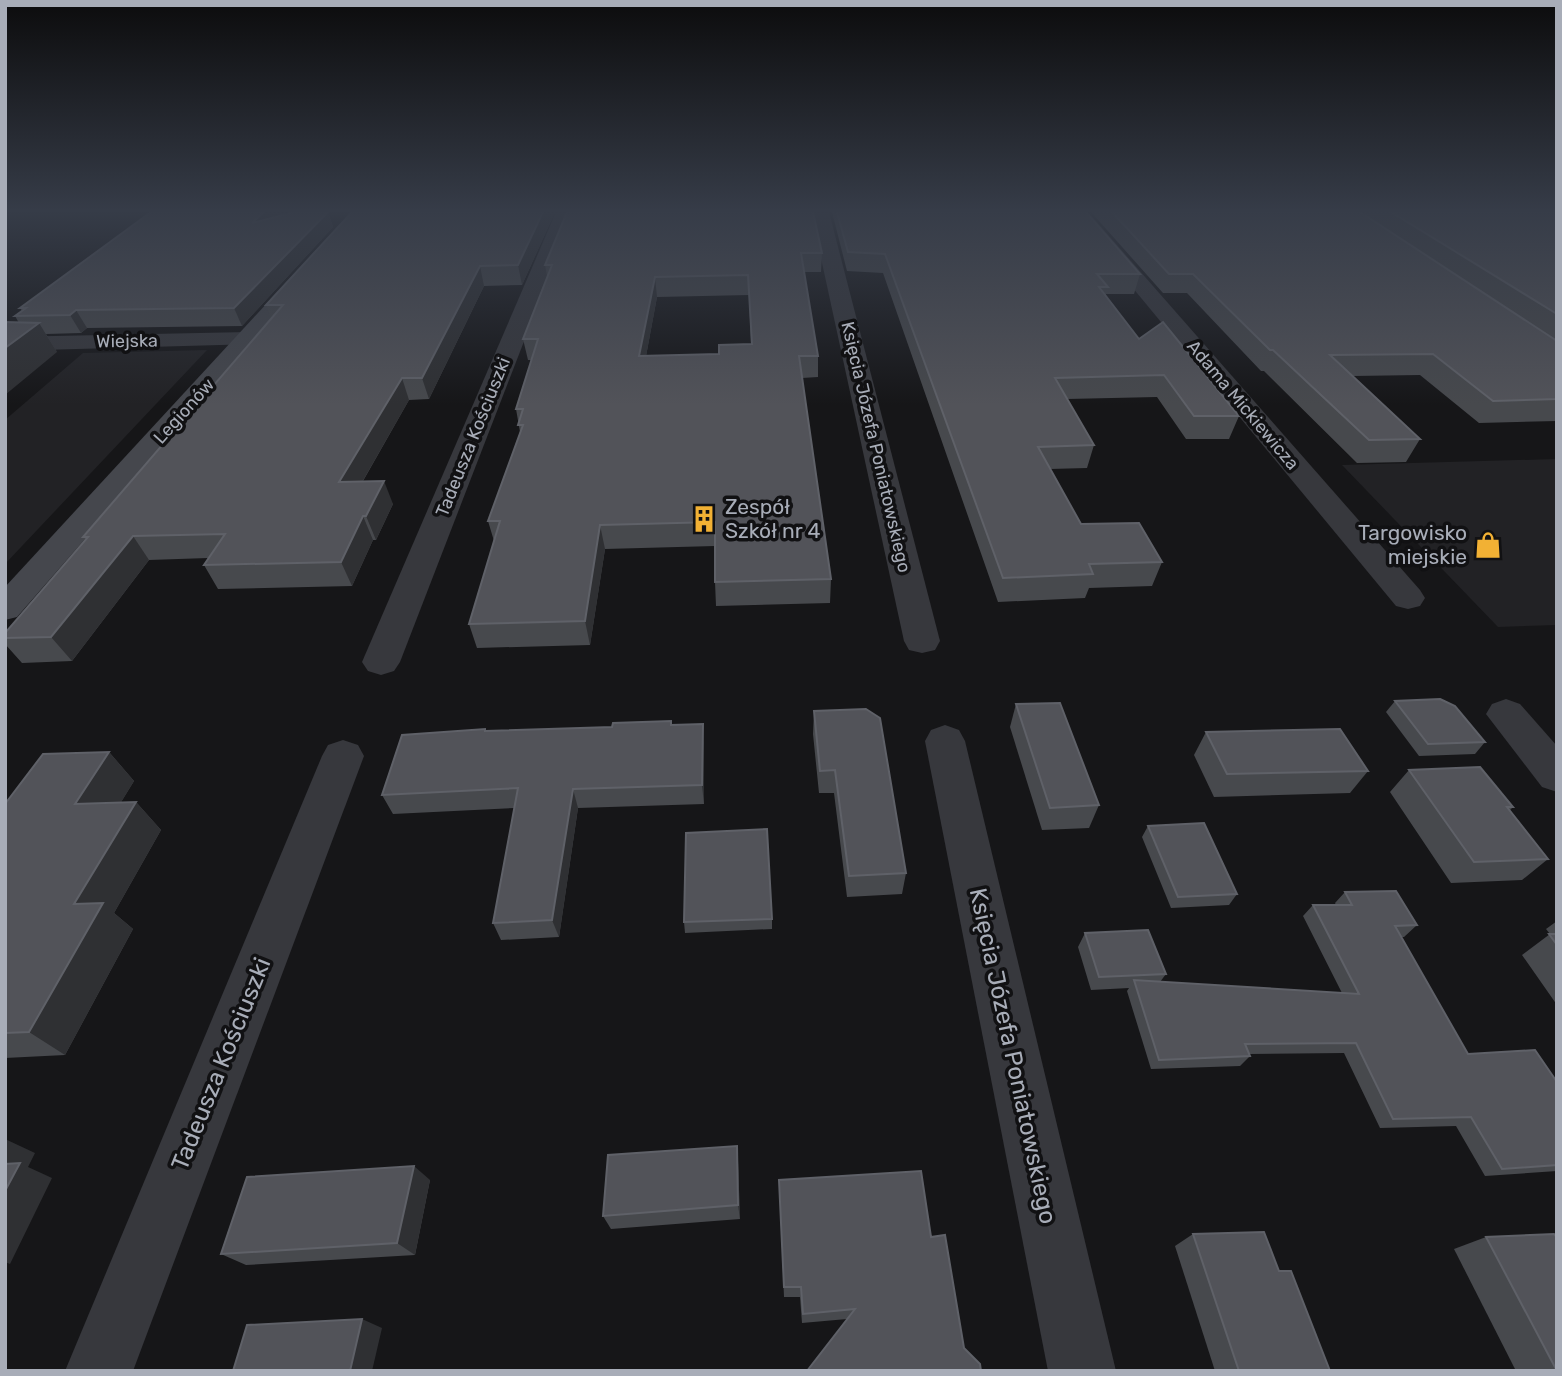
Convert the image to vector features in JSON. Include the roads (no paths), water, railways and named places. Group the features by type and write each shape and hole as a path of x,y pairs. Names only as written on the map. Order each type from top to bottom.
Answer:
{"street":[{"name":"Legionów","path":"5,609 304,276"},
{"name":"Tadeusza Kościuszki","path":"381,662 539,276"},
{"name":"Księcia Józefa Poniatowskiego","path":"835,276 922,641"},
{"name":"Adama Mickiewicza","path":"1134,276 1408,598"},
{"name":"Wiejska","path":"5,344 248,339"},
{"path":"1506,715 1557,775"},
{"name":"Księcia Józefa Poniatowskiego","path":"944,741 1082,1371"},
{"name":"Tadeusza Kościuszki","path":"99,1371 343,757"}],"place":[{"name":"Zespół Szkół nr 4","path":"704,519"},
{"name":"Targowisko miejskie","path":"1488,545"}]}
